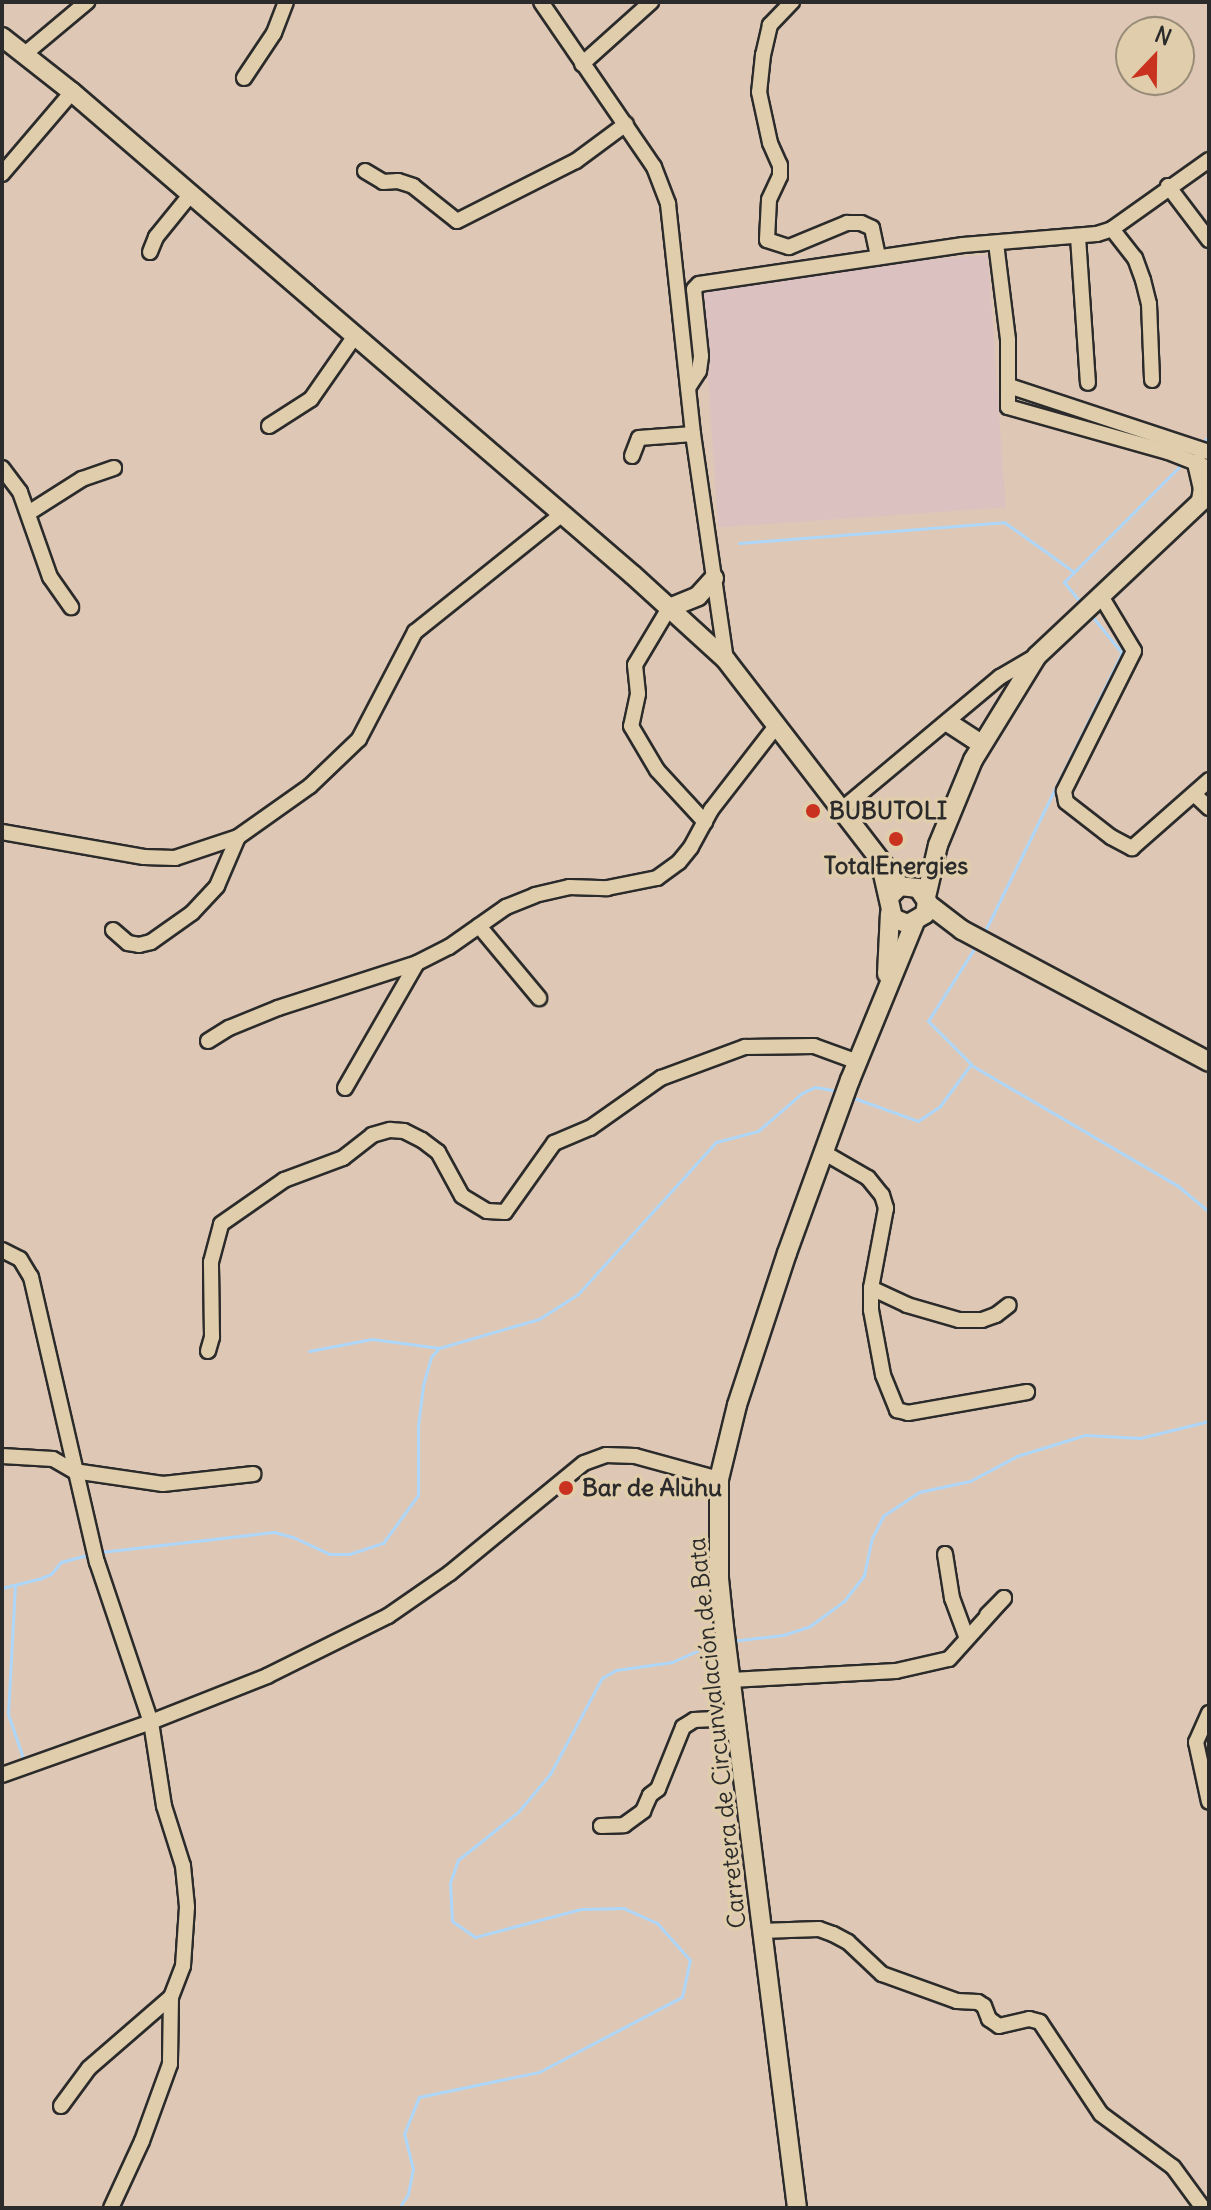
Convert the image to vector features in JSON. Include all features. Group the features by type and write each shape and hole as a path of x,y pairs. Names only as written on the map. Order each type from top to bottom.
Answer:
{"main road":[{"path":"2,37 72,92 726,660 842,809 879,862 897,895 898,921 966,932"},
{"path":"927,901 938,845 981,744 1037,656 1206,501 1202,461"},
{"path":"669,608 698,596 714,578"},
{"path":"949,723 981,744"},
{"path":"897,895 938,845"},
{"path":"897,895 918,888 927,901 966,932 1209,1062"},
{"name":"Carretera de Circunvalación de Bata","path":"887,991 897,895"},
{"name":"Carretera de Circunvalación de Bata","path":"797,2208 724,1627 719,1579 719,1479 742,1391 823,1152 850,1080 927,901"}],"street":[{"path":"26,53 87,2"},
{"path":"244,78 274,33 286,2"},
{"path":"541,2 654,167 668,204 693,434 726,660"},
{"path":"582,64 651,2"},
{"path":"792,2 770,25 759,92 770,143 780,165 780,176 769,200 767,240 789,247 847,223 861,223 872,228 878,257"},
{"path":"2,174 72,92"},
{"path":"365,171 383,182 398,181 413,186 457,221 576,161 626,124"},
{"path":"688,389 699,371 701,356 694,302 694,289 699,284 878,257 1078,237 1112,229 1168,186 1209,160"},
{"path":"1168,186 1209,240"},
{"path":"150,252 156,237 190,195"},
{"path":"1112,229 1135,258 1149,304 1152,380"},
{"path":"1078,237 1088,383"},
{"path":"996,243 1008,340 1008,407 1202,461"},
{"path":"269,426 311,399 355,336"},
{"path":"1009,386 1184,441 1202,461"},
{"path":"632,456 639,438 693,434"},
{"path":"2,468 30,512 46,566 71,607"},
{"path":"30,512 82,479 114,468"},
{"path":"2,832 144,857 175,858 238,837 310,786 359,739 415,632 561,515"},
{"path":"1101,596 1134,651 1064,797 1111,837 1132,848 1209,780"},
{"path":"669,608 635,665 638,694 631,726 657,770 705,822"},
{"path":"842,809 949,723 1000,677 1037,656"},
{"path":"208,1041 229,1028 278,1008 417,963 449,947 506,907 535,895 569,887 607,888 657,878 679,862 777,725"},
{"path":"1195,795 1209,808"},
{"path":"113,930 128,943 139,945 151,942 192,913 217,886 238,837"},
{"path":"479,926 539,998"},
{"path":"345,1088 417,963"},
{"path":"208,1351 213,1323 211,1262 221,1224 284,1180 343,1158 372,1135 390,1130 404,1131 422,1140 438,1152 462,1196 487,1211 505,1212 554,1143 582,1133 675,1072 745,1047 794,1044 814,1046 858,1062"},
{"path":"823,1152 868,1178 882,1195 886,1208 885,1229 871,1288 871,1310 883,1375 897,1410 908,1413 1027,1392"},
{"path":"2,1250 20,1259 31,1277 92,1544 151,1722 164,1806 183,1866 187,1907 183,1966 171,1997 170,2064 111,2208"},
{"path":"871,1288 907,1305 959,1320 982,1320 996,1315 1009,1305"},
{"path":"2,1775 151,1722 306,1658 388,1616 450,1573 584,1463 606,1455 635,1456 719,1479"},
{"path":"2,1456 53,1459 74,1471 163,1484 253,1474"},
{"path":"945,1554 952,1598 966,1636"},
{"path":"731,1680 919,1667 949,1659 966,1636 974,1628 1004,1598 987,1615"},
{"path":"1209,1713 1196,1742 1209,1802"},
{"path":"601,1826 624,1825 643,1811 650,1795 658,1789 683,1727 694,1720 736,1718"},
{"path":"761,1931 819,1929 848,1942 882,1974 957,2001 978,2002 984,2006 989,2019 999,2026 1029,2019 1040,2022 1101,2114 1173,2167 1203,2208"},
{"path":"61,2106 89,2068 171,1997"}],"shaded area":[{"path":"988,255 1006,507 718,527 701,275"}],"waterway":[{"path":"1200,445 1209,436"},
{"path":"1081,603 1064,582 1184,462"},
{"path":"739,543 1004,522 1074,572"},
{"path":"984,933 1122,653 1091,615"},
{"path":"851,1097 918,1121 940,1106 971,1064 928,1021 976,946"},
{"path":"971,1065 1178,1186 1209,1212"},
{"path":"101,1552 274,1532 293,1537 329,1554 349,1554 383,1543 418,1495 418,1426 423,1385 431,1357 439,1348 539,1319 578,1294 716,1142 758,1131 802,1093 815,1087 837,1091"},
{"path":"309,1351 372,1339 439,1348"},
{"path":"731,1641 783,1635 810,1626 844,1601 864,1575 872,1538 883,1516 919,1492 970,1481 1017,1456 1085,1435 1140,1438 1209,1421"},
{"path":"2,1588 39,1579 51,1574 61,1562 90,1554"},
{"path":"15,1585 8,1714 23,1758"},
{"path":"399,2208 408,2194 413,2169 404,2134 419,2097 539,2072 682,1997 690,1960 657,1923 624,1908 581,1909 475,1937 452,1921 450,1883 458,1860 518,1812 550,1774 602,1678 616,1670 672,1662 720,1641"}],"place":[{"name":"BUBUTOLI","path":"813,811"},
{"name":"TotalEnergies","path":"896,839"},
{"name":"Bar de Aluhu","path":"566,1488"}]}
